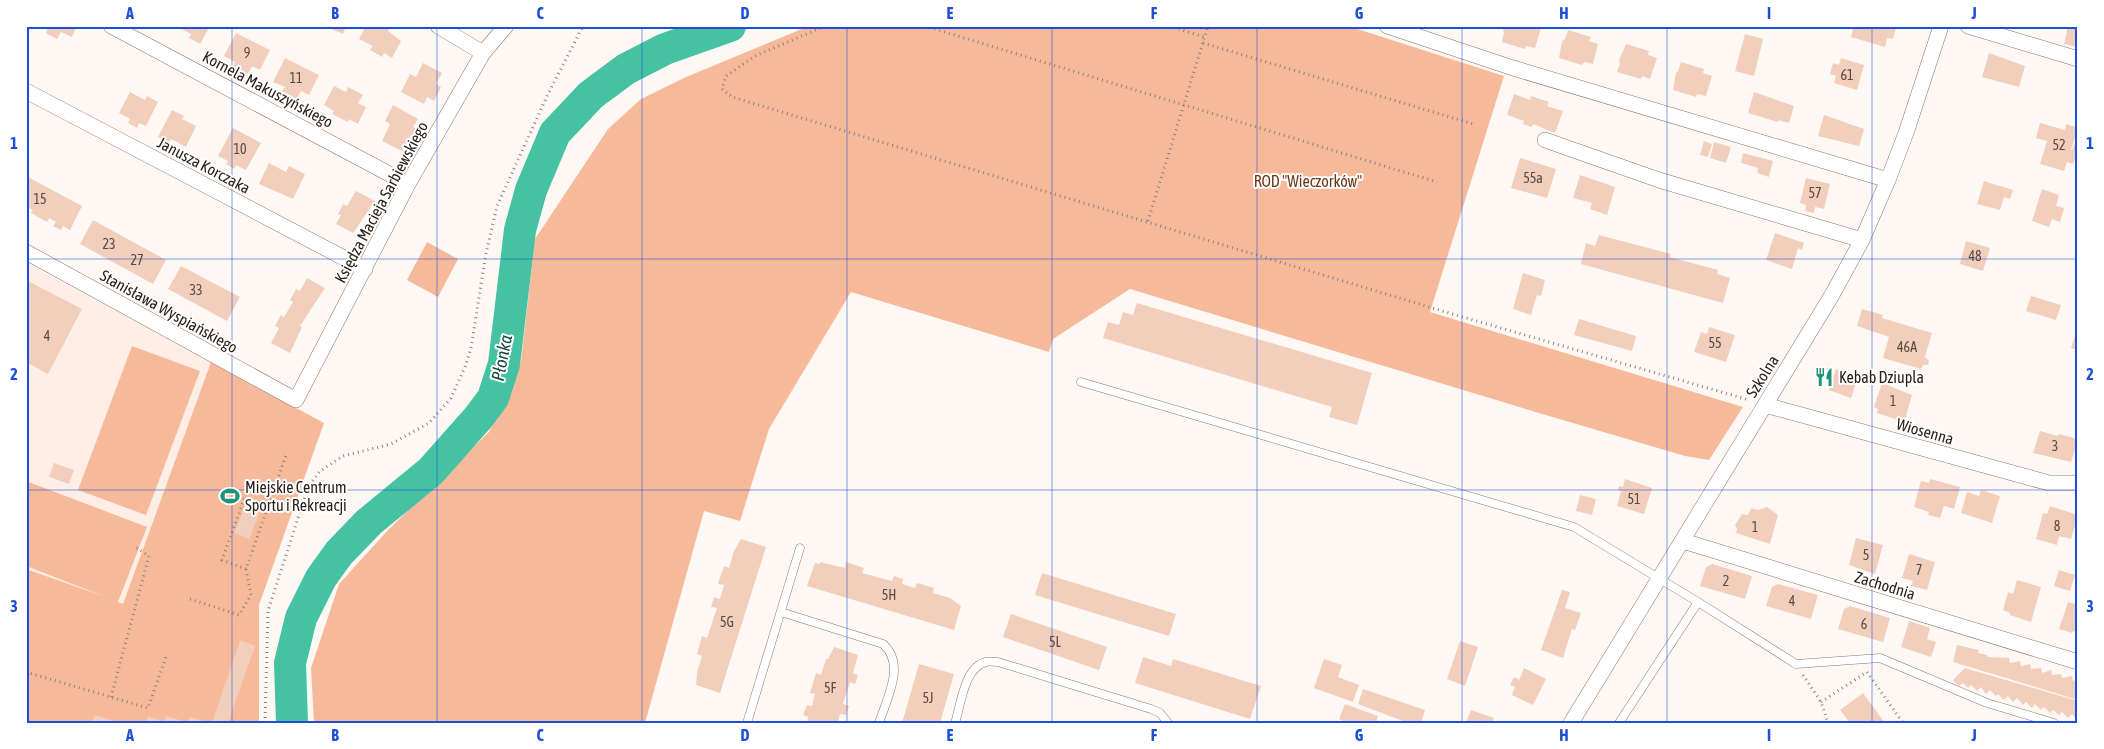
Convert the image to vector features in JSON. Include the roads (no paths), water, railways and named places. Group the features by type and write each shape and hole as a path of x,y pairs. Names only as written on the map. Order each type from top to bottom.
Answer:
{"street":[{"name":"Kornela Makuszyńskiego","path":"111,26 408,184"},
{"path":"438,26 483,53"},
{"name":"Księdza Macieja Sarbiewskiego","path":"296,400 366,269 408,184 483,53 506,26"},
{"path":"1387,26 1513,68 1888,180"},
{"name":"Szkolna","path":"1570,723 1832,296 1862,240 1906,133 1940,26"},
{"path":"1968,26 2078,59"},
{"name":"Janusza Korczaka","path":"26,91 366,269"},
{"path":"1545,140 1659,180 1862,240"},
{"name":"Stanisława Wyspiańskiego","path":"26,252 296,400"},
{"name":"Wiosenna","path":"1765,404 2049,484 2078,483"},
{"name":"Zachodnia","path":"1683,541 2078,662"}],"lane":[{"path":"1081,382 1574,528 1698,602 1796,664 1880,658 1987,702 2054,723"},
{"path":"747,723 800,548"},
{"path":"1619,723 1698,602"},
{"path":"781,612 883,644 891,651 894,660 894,676 879,723"},
{"path":"955,723 969,676 977,667 986,662 998,662 1151,709 1160,713 1168,723"}],"waterway":[{"name":"Płonka","path":"292,723 290,663 301,618 321,578 339,553 369,522 431,471 478,418 493,398 504,364 520,230 531,190 555,133 591,95 626,69 665,49 730,26"}],"place":[{"name":"Kebab Dziupla","path":"1824,377"},
{"name":"Miejskie Centrum Sportu i Rekreacji","path":"230,496"}],"park label":[{"name":"ROD \"Wieczorków\"","path":"1308,181"}]}
